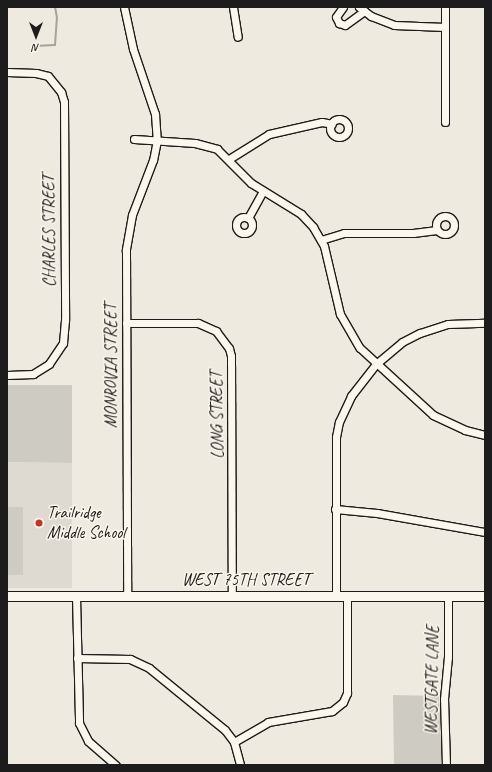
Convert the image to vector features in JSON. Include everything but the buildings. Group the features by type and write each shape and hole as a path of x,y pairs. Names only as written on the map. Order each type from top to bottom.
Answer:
{"main road":[{"name":"WEST 75TH STREET","path":"7,596 485,596"}],"street":[{"name":"MONROVIA STREET","path":"124,7 133,49 155,114 157,140 153,160 127,235 127,596"},
{"path":"233,7 238,36"},
{"path":"343,7 336,17 339,23 346,25 361,9 394,25 445,27"},
{"path":"444,7 445,122"},
{"name":"CHARLES STREET","path":"7,72 36,73 48,76 57,84 62,94 64,331 60,351 49,364 33,374 7,375"},
{"path":"230,159 269,134 322,122 332,124"},
{"path":"134,139 207,145 230,159 244,176 262,191 301,214 322,240 336,303 345,326 360,348 433,414 465,430 485,435"},
{"path":"248,218 262,191"},
{"path":"322,240 344,233 412,233 438,230"},
{"name":"LONG STREET","path":"126,323 198,323 216,331 229,348 231,356 232,596"},
{"path":"336,597 335,454 339,422 351,396 376,364 402,342 420,333 448,324 485,323"},
{"path":"335,509 377,513 485,532"},
{"path":"76,596 79,723 88,742 116,765"},
{"name":"WESTGATE LANE","path":"446,765 444,699 448,657 448,596"},
{"path":"234,742 268,722 332,711 343,702 347,693 347,597"},
{"path":"77,658 119,658 139,662 225,730 234,742 240,765"}],"shaded area":[{"path":"7,385 72,385 72,463 7,462"},
{"name":"Trailridge Middle School","path":"7,462 72,463 72,588 7,588"},
{"path":"7,507 23,507 23,575 7,575"},
{"path":"393,695 439,696 442,765 394,765"}],"waterway":[{"path":"34,46 55,45 57,18 55,7"}],"place":[{"name":"Trailridge Middle School","path":"39,523"}]}
